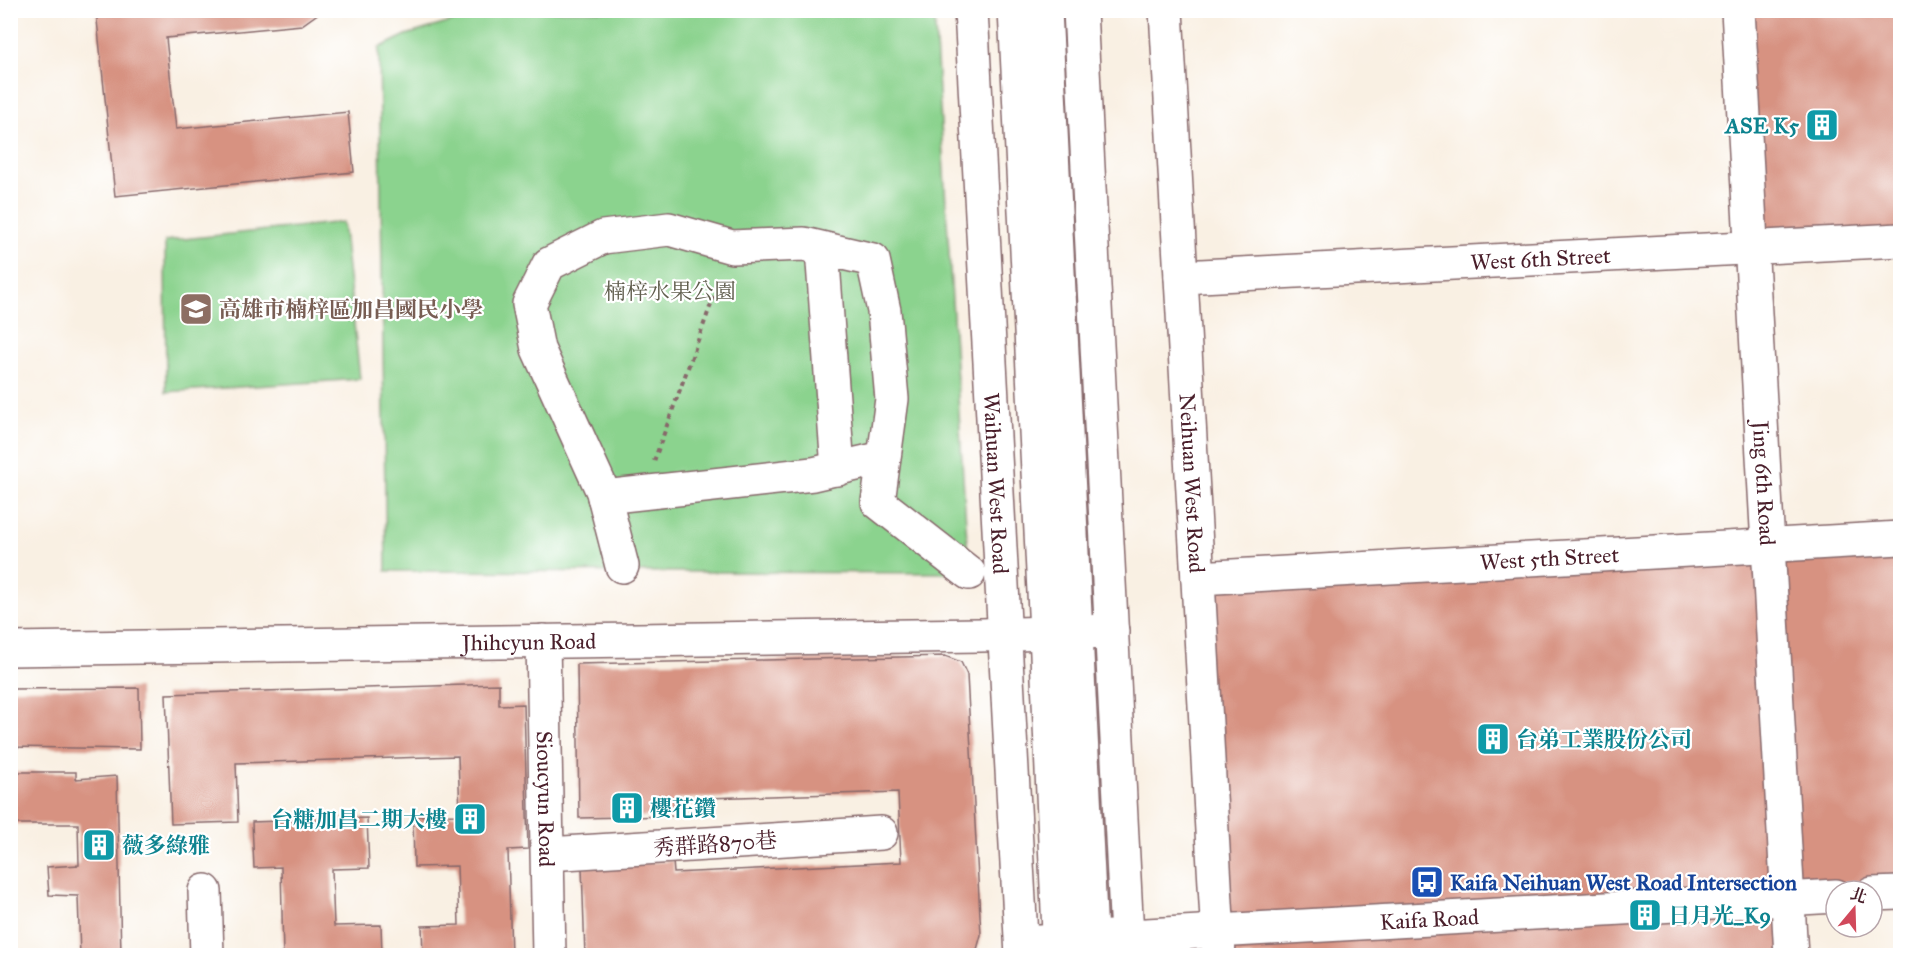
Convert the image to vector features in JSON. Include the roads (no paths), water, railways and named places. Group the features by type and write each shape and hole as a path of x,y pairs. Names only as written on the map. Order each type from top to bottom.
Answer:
{"street":[{"name":"Waihuan West Road","path":"971,10 1022,949"},
{"name":"Waihuan West Road","path":"1015,10 1062,631 1092,947"},
{"name":"Waihuan West Road","path":"1045,10 1062,631 1060,948"},
{"path":"1080,10 1128,946"},
{"name":"Neihuan West Road","path":"1166,10 1218,943"},
{"name":"Jing 6th Road","path":"1738,10 1791,956"},
{"path":"622,566 604,497 538,349 529,304 549,264 603,237 669,229 732,247 804,244 873,260 884,311 892,399 878,502 969,573"},
{"name":"West 6th Street","path":"1181,277 1900,240"},
{"path":"822,249 838,469"},
{"path":"604,497 813,474 883,458"},
{"name":"West 5th Street","path":"1198,578 1900,538"},
{"name":"Jhihcyun Road","path":"10,650 1112,631"},
{"name":"Sioucyun Road","path":"543,641 549,956"},
{"name":"秀群路870巷","path":"548,854 881,833"},
{"path":"205,891 207,956"},
{"path":"1884,894 1900,893"},
{"name":"Kaifa Road","path":"1022,949 1218,943 1824,897"}],"place":[{"name":"ASE K5","path":"1822,125"},
{"name":"高雄市楠梓區加昌國民小學","path":"196,309"},
{"name":"台弟工業股份公司","path":"1493,739"},
{"name":"櫻花鑽","path":"627,808"},
{"name":"台糖加昌二期大樓","path":"470,819"},
{"name":"薇多綠雅","path":"99,845"},
{"name":"Kaifa Neihuan West Road Intersection","path":"1427,882"},
{"name":"日月光_K9","path":"1645,915"}],"park label":[{"name":"楠梓水果公園","path":"670,291"}]}
